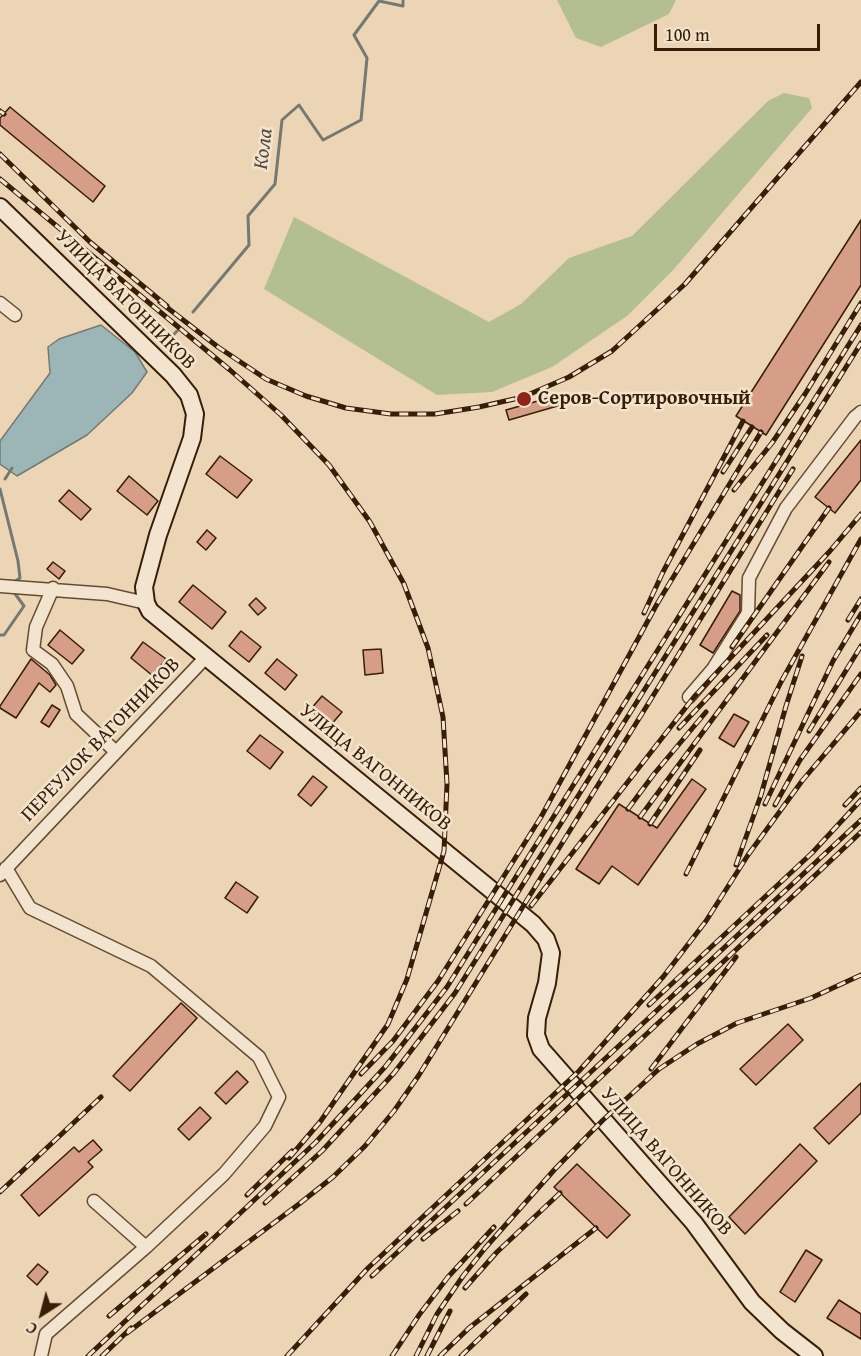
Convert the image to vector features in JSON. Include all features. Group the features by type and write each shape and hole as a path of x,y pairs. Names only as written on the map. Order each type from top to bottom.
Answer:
{"street":[{"name":"УЛИЦА ВАГОННИКОВ","path":"0,207 173,375 189,395 195,414 192,438 158,535 144,587 146,603 150,611 533,924 546,939 551,953 537,1018 536,1035 542,1049 694,1223 752,1302 782,1331 814,1356"},
{"path":"0,303 15,315"},
{"path":"688,698 713,669 748,613 749,578 786,508 861,412"},
{"path":"0,586 53,588 107,594 146,603"},
{"path":"53,588 36,627 33,650 52,664 67,686 76,714 116,752"},
{"name":"ПЕРЕУЛОК ВАГОННИКОВ","path":"3,872 206,657"},
{"path":"3,872 30,908 151,966 259,1057 279,1097 266,1126 224,1174 146,1247 46,1334 41,1356"},
{"path":"94,1201 146,1247"}],"green space":[{"path":"557,0 676,0 669,14 601,47 576,38"},
{"path":"784,93 809,98 812,108 674,269 627,316 552,367 492,392 437,395 264,289 294,217 489,322 521,304 569,258 632,236 768,101"}],"water":[{"path":"101,325 135,352 147,372 132,393 87,435 17,476 0,464 0,441 50,373 48,347 59,339"}],"building":[{"path":"10,107 105,186 93,202 0,125 0,118"},
{"path":"861,220 861,285 766,435 736,416"},
{"path":"559,395 561,405 509,420 506,410"},
{"path":"861,440 861,480 835,513 815,497"},
{"path":"220,456 252,480 237,498 206,474"},
{"path":"129,476 158,501 147,515 117,491"},
{"path":"69,490 91,509 81,520 59,501"},
{"path":"207,530 216,538 206,550 197,542"},
{"path":"53,562 65,571 59,579 47,569"},
{"path":"193,585 226,612 212,629 179,602"},
{"path":"732,591 740,595 740,611 713,653 700,645"},
{"path":"256,598 266,608 258,615 249,605"},
{"path":"60,630 84,650 72,664 48,645"},
{"path":"241,631 261,647 249,662 229,646"},
{"path":"143,642 166,659 153,676 131,658"},
{"path":"381,649 383,673 365,675 363,650"},
{"path":"31,659 50,675 56,685 50,692 39,683 16,718 0,706"},
{"path":"277,659 297,675 285,690 265,673"},
{"path":"322,696 342,712 330,726 310,710"},
{"path":"52,705 60,710 49,727 41,722"},
{"path":"734,714 749,722 734,747 719,738"},
{"path":"260,735 283,752 270,769 247,751"},
{"path":"313,776 327,787 311,806 298,795"},
{"path":"692,779 706,789 638,885 612,866 599,884 576,869 619,804 657,828"},
{"path":"236,882 258,897 247,913 225,898"},
{"path":"181,1003 197,1018 130,1091 113,1076"},
{"path":"788,1024 803,1040 756,1085 740,1069"},
{"path":"237,1071 248,1082 226,1104 215,1093"},
{"path":"861,1083 861,1113 829,1144 814,1128"},
{"path":"200,1107 211,1118 189,1140 178,1129"},
{"path":"93,1140 102,1150 88,1162 93,1167 39,1216 21,1195 74,1147 79,1152"},
{"path":"800,1144 817,1161 745,1234 729,1217"},
{"path":"577,1164 630,1215 607,1238 554,1187"},
{"path":"806,1250 822,1260 795,1302 780,1292"},
{"path":"38,1264 48,1272 37,1285 27,1276"},
{"path":"839,1300 861,1314 861,1339 827,1318"}],"waterway":[{"name":"Кола","path":"193,312 249,245 248,216 275,184 282,120 299,105 323,140 361,120 367,58 354,35 379,1 403,6 403,0"},
{"name":"Кола","path":"164,345 177,331"},
{"name":"Кола","path":"5,479 12,468"},
{"name":"Кола","path":"0,489 18,561 20,578 14,582"},
{"name":"Кола","path":"0,635 4,635 24,606 13,591"}],"railway":[{"path":"160,302 218,347 266,379 306,396 346,408 391,414 435,414 523,397 569,377 612,351 685,284 861,82"},
{"path":"0,111 4,114"},
{"path":"0,154 90,242 167,306"},
{"path":"0,179 230,370 281,415 329,465 370,522 404,584 428,648 443,717 447,784 444,851 407,979 388,1024 320,1122 289,1158"},
{"path":"734,490 772,443 861,303"},
{"path":"88,1356 316,1142 385,1067 447,987 861,325"},
{"path":"265,1203 322,1151 394,1073 455,993 861,343"},
{"path":"644,613 663,572 743,421"},
{"path":"723,472 752,427"},
{"path":"361,1074 393,1041 438,981 541,817 657,604 761,432"},
{"path":"127,1333 333,1177 365,1146 394,1111 419,1075 793,469"},
{"path":"732,647 829,508"},
{"path":"531,906 694,697 830,551 861,514"},
{"path":"686,874 781,682 861,539"},
{"path":"640,817 829,562"},
{"path":"848,620 861,599"},
{"path":"765,804 833,661 861,614"},
{"path":"679,728 767,635"},
{"path":"809,731 861,646"},
{"path":"736,865 761,795 802,656"},
{"path":"775,805 800,760 861,674"},
{"path":"287,1356 368,1268 579,1071 663,977 706,921 748,855 802,781 861,711"},
{"path":"628,809 706,712"},
{"path":"650,824 700,750"},
{"path":"845,805 861,788"},
{"path":"649,1005 812,853 861,800"},
{"path":"372,1276 861,820"},
{"path":"466,1204 861,832"},
{"path":"651,1069 736,957"},
{"path":"416,1356 437,1314 486,1247 555,1169 603,1120 659,1069 697,1044 737,1023 811,998 861,975"},
{"path":"0,1192 101,1097"},
{"path":"247,1195 292,1151"},
{"path":"465,1288 497,1252 560,1193"},
{"path":"423,1239 458,1211"},
{"path":"392,1356 448,1277 494,1227"},
{"path":"440,1356 469,1328 596,1228"},
{"path":"109,1316 206,1234"},
{"path":"461,1356 526,1294"},
{"path":"427,1356 450,1311"},
{"path":"102,1356 131,1328"}],"place":[{"name":"Серов-Сортировочный","path":"524,399"}]}
